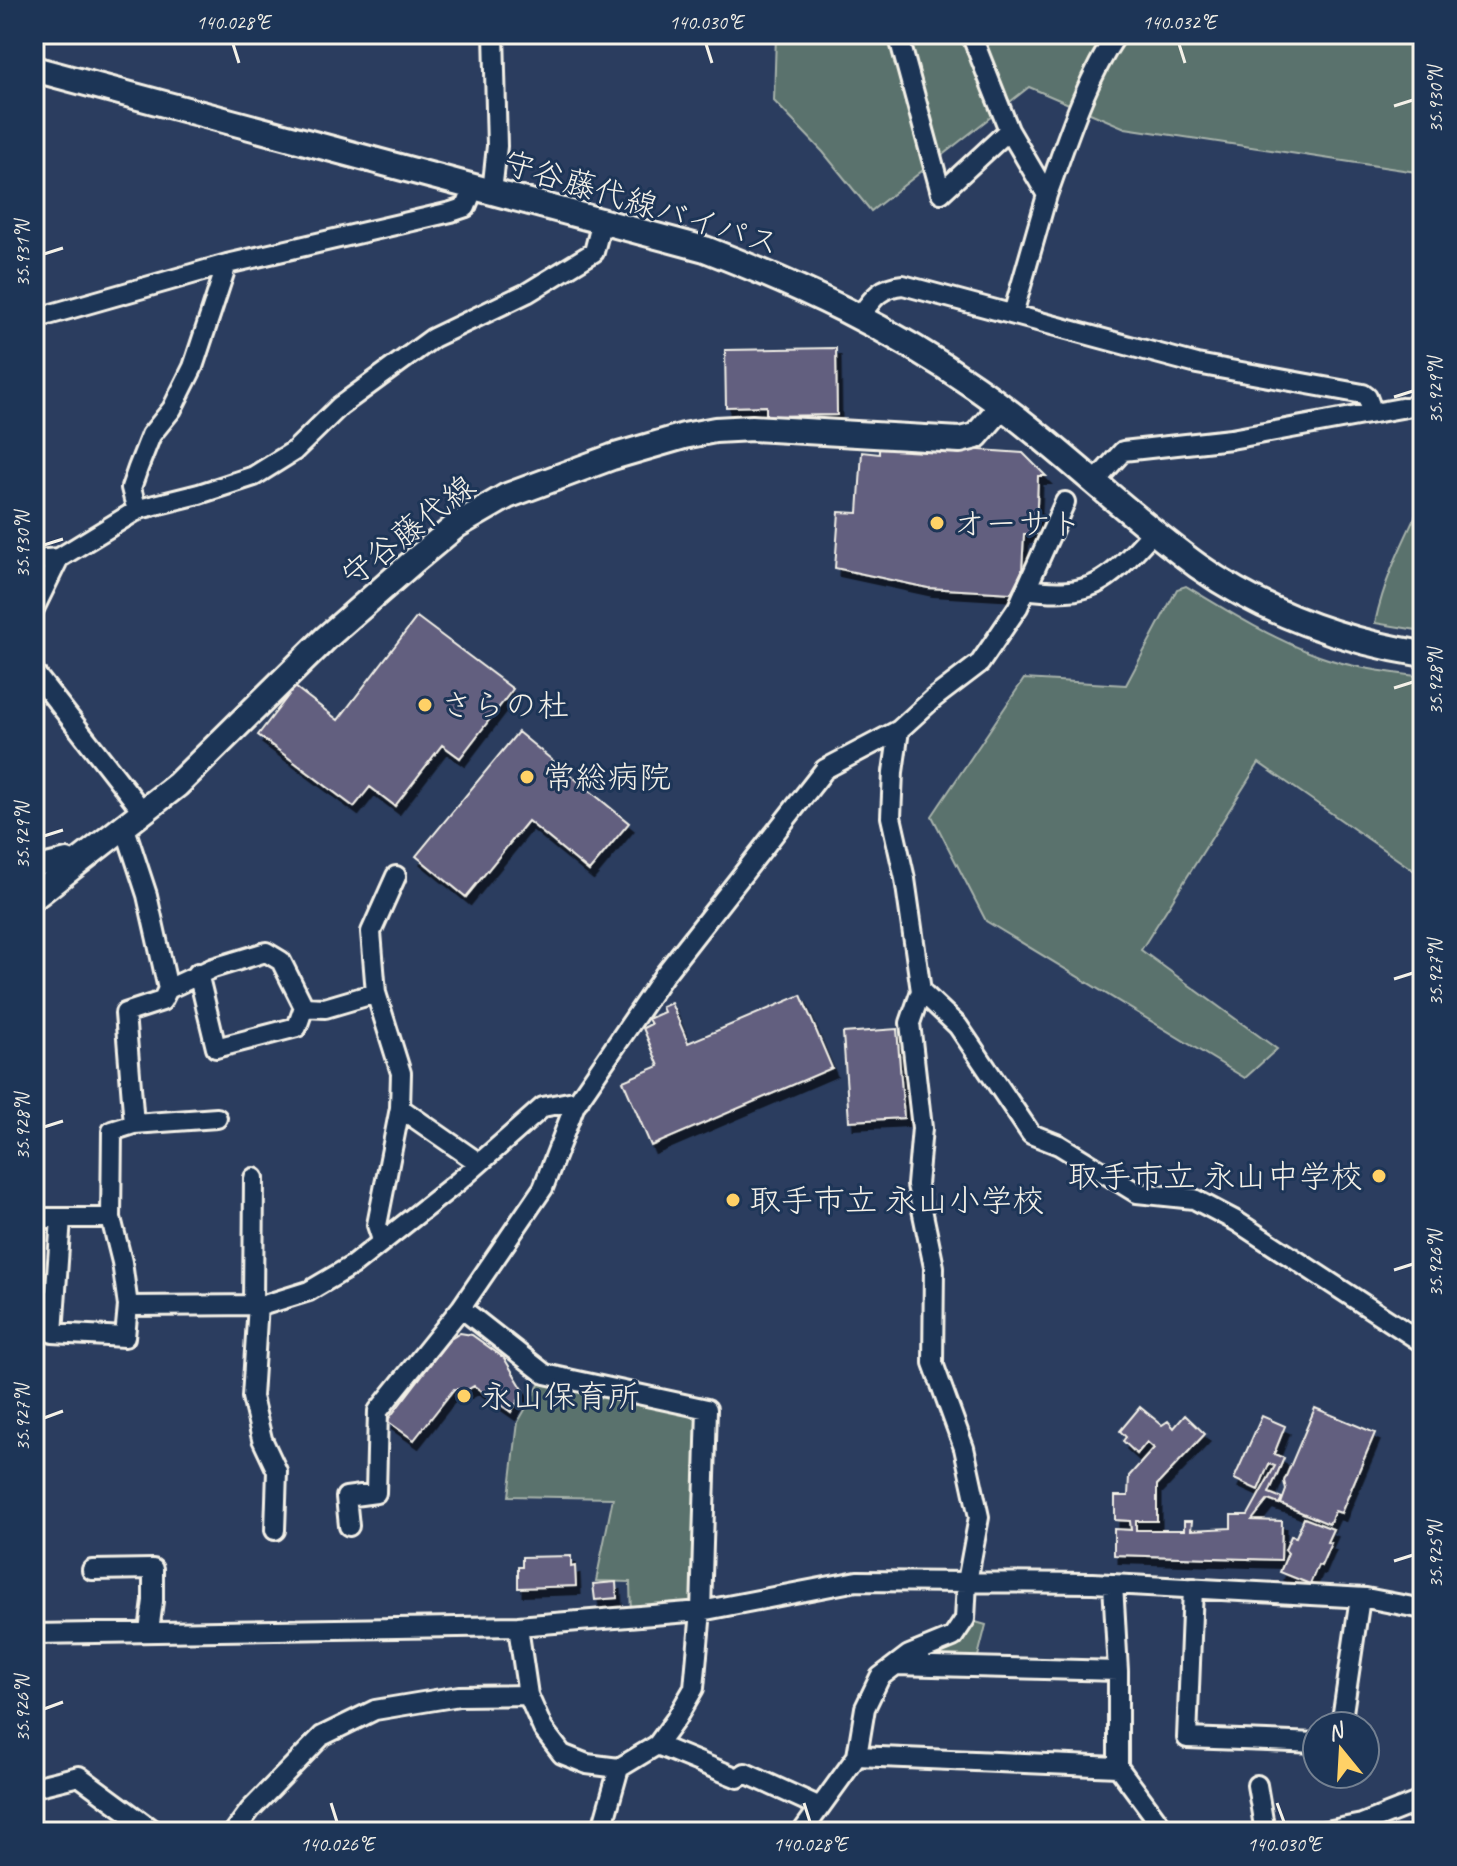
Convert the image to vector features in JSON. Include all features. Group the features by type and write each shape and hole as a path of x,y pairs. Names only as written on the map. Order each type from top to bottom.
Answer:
{"main road":[{"name":"守谷藤代線バイパス","path":"34,69 705,249 785,279 860,316 976,388 1200,567 1282,612 1324,630 1423,654"},
{"name":"守谷藤代線","path":"34,897 177,785 376,593 457,525 507,496 612,457 684,436 752,428 960,440 976,436 1001,407"}],"street":[{"path":"34,319 227,264 466,207 483,190 497,146 494,34"},
{"path":"898,34 941,193 1009,130"},
{"path":"971,34 1009,130 1047,195"},
{"path":"1013,314 1047,195 1079,105 1104,53 1117,34"},
{"path":"34,560 59,558 137,511 254,476 294,451 340,406 433,338 527,293 594,252 602,221"},
{"path":"137,511 131,488 138,468 151,435 172,409 193,367 227,264"},
{"path":"860,316 877,293 890,286 903,285 1197,364 1363,394 1373,413"},
{"path":"1094,483 1123,451 1231,439 1423,404"},
{"path":"349,1526 346,1497 376,1493 378,1411 461,1308 543,1188 579,1100 664,975 825,769 899,730 980,663 1018,607 1065,502"},
{"path":"1026,589 1068,592 1087,588 1120,569 1154,531"},
{"path":"34,609 59,558"},
{"path":"34,672 134,820 168,989"},
{"path":"802,1832 857,1756 865,1708 880,1677 909,1655 953,1637 965,1619 967,1582 979,1517 964,1448 933,1363 934,1267 917,1185 922,1128 910,1023 921,991 905,879 891,817 899,730"},
{"path":"34,867 67,859 78,865"},
{"path":"382,1240 377,1225 400,1108 401,1073 376,993 371,932 396,876"},
{"path":"134,1124 125,1013 162,1001 168,989 198,973 266,952 281,961 304,1007 297,1027 216,1048 198,973"},
{"path":"921,991 958,1026 1031,1134 1059,1145 1137,1193 1194,1199 1236,1221 1423,1343"},
{"path":"304,1007 325,1008 376,993"},
{"path":"128,1306 264,1305 309,1291 353,1265 543,1107 579,1100"},
{"path":"400,1108 479,1163"},
{"path":"61,1218 53,1333 125,1337 128,1306 122,1262 111,1218 112,1131 134,1124 217,1118"},
{"path":"254,1178 256,1304 252,1397 262,1439 277,1471 275,1530"},
{"path":"34,1218 111,1218"},
{"path":"461,1308 545,1374 707,1409 701,1611 694,1688 657,1745 619,1768 587,1764 562,1754 543,1729 528,1695 519,1634"},
{"path":"92,1570 153,1569 149,1631"},
{"path":"34,1634 518,1626 701,1611 857,1581 1113,1584 1360,1598 1423,1609"},
{"path":"1113,1584 1118,1671 1118,1767 1166,1832"},
{"path":"1193,1588 1187,1738 1301,1742"},
{"path":"1343,1710 1360,1598"},
{"path":"896,1665 1118,1671"},
{"path":"234,1832 250,1810 322,1736 375,1710 459,1696 528,1695"},
{"path":"657,1745 738,1778 745,1773 820,1807"},
{"path":"857,1756 1118,1767"},
{"path":"601,1832 619,1768"},
{"path":"34,1787 79,1776 155,1832"},
{"path":"1257,1785 1265,1832"},
{"path":"1321,1832 1352,1829 1423,1800"}],"green space":[{"path":"776,34 1423,34 1423,173 1125,128 1029,87 871,211 823,152 774,101"},
{"path":"1423,500 1423,631 1375,623 1389,575"},
{"path":"1186,586 1267,633 1319,656 1357,667 1423,677 1423,877 1259,763 1141,950 1277,1049 1245,1078 986,921 932,816 1024,679 1126,685 1177,589"},
{"path":"545,1374 707,1409 701,1611 631,1616 630,1582 596,1581 613,1498 509,1496 518,1422"},
{"path":"965,1619 986,1625 975,1668 909,1655"}],"building":[{"path":"836,348 837,415 766,416 766,406 726,407 725,350"},
{"name":"オーサト","path":"879,443 1023,453 1046,476 1038,476 1036,534 1024,534 1022,571 1011,593 928,588 835,568 839,512 858,513 862,452 879,454"},
{"name":"さらの杜","path":"417,617 513,689 460,758 442,745 395,806 370,787 354,807 258,735 295,687 338,720"},
{"name":"常総病院","path":"518,732 629,823 589,871 528,821 466,897 416,856"},
{"path":"801,995 832,1068 651,1146 623,1081 659,1066 643,1028 651,1024 648,1019 664,1012 662,1007 671,1003 688,1043"},
{"path":"897,1029 904,1118 849,1121 843,1033"},
{"path":"460,1333 472,1335 504,1358 524,1391 511,1412 474,1386 467,1390 454,1389 414,1440 387,1421 449,1340"},
{"path":"1140,1407 1162,1425 1168,1421 1174,1428 1185,1415 1205,1434 1157,1485 1157,1521 1136,1521 1136,1530 1184,1530 1184,1521 1192,1521 1191,1530 1231,1528 1231,1515 1248,1515 1275,1466 1269,1464 1258,1490 1234,1479 1262,1416 1285,1426 1274,1454 1284,1458 1269,1493 1282,1498 1279,1504 1268,1500 1252,1520 1282,1521 1281,1560 1114,1555 1114,1529 1131,1530 1130,1521 1115,1520 1115,1496 1128,1496 1129,1476 1154,1448 1147,1442 1137,1454 1123,1441 1126,1437 1120,1431"},
{"path":"1315,1408 1375,1433 1341,1513 1335,1511 1329,1524 1281,1504 1286,1490 1284,1481"},
{"path":"1304,1518 1333,1529 1327,1542 1331,1543 1310,1584 1280,1572 1291,1536 1296,1537"},
{"path":"571,1556 576,1586 518,1588 518,1567 522,1567 522,1557"},
{"path":"616,1582 617,1598 595,1600 593,1584"}],"place":[{"name":"オーサト","path":"937,523"},
{"name":"さらの杜","path":"425,705"},
{"name":"常総病院","path":"527,777"},
{"name":"取手市立 永山中学校","path":"1379,1176"},
{"name":"取手市立 永山小学校","path":"733,1200"},
{"name":"永山保育所","path":"464,1396"}]}
